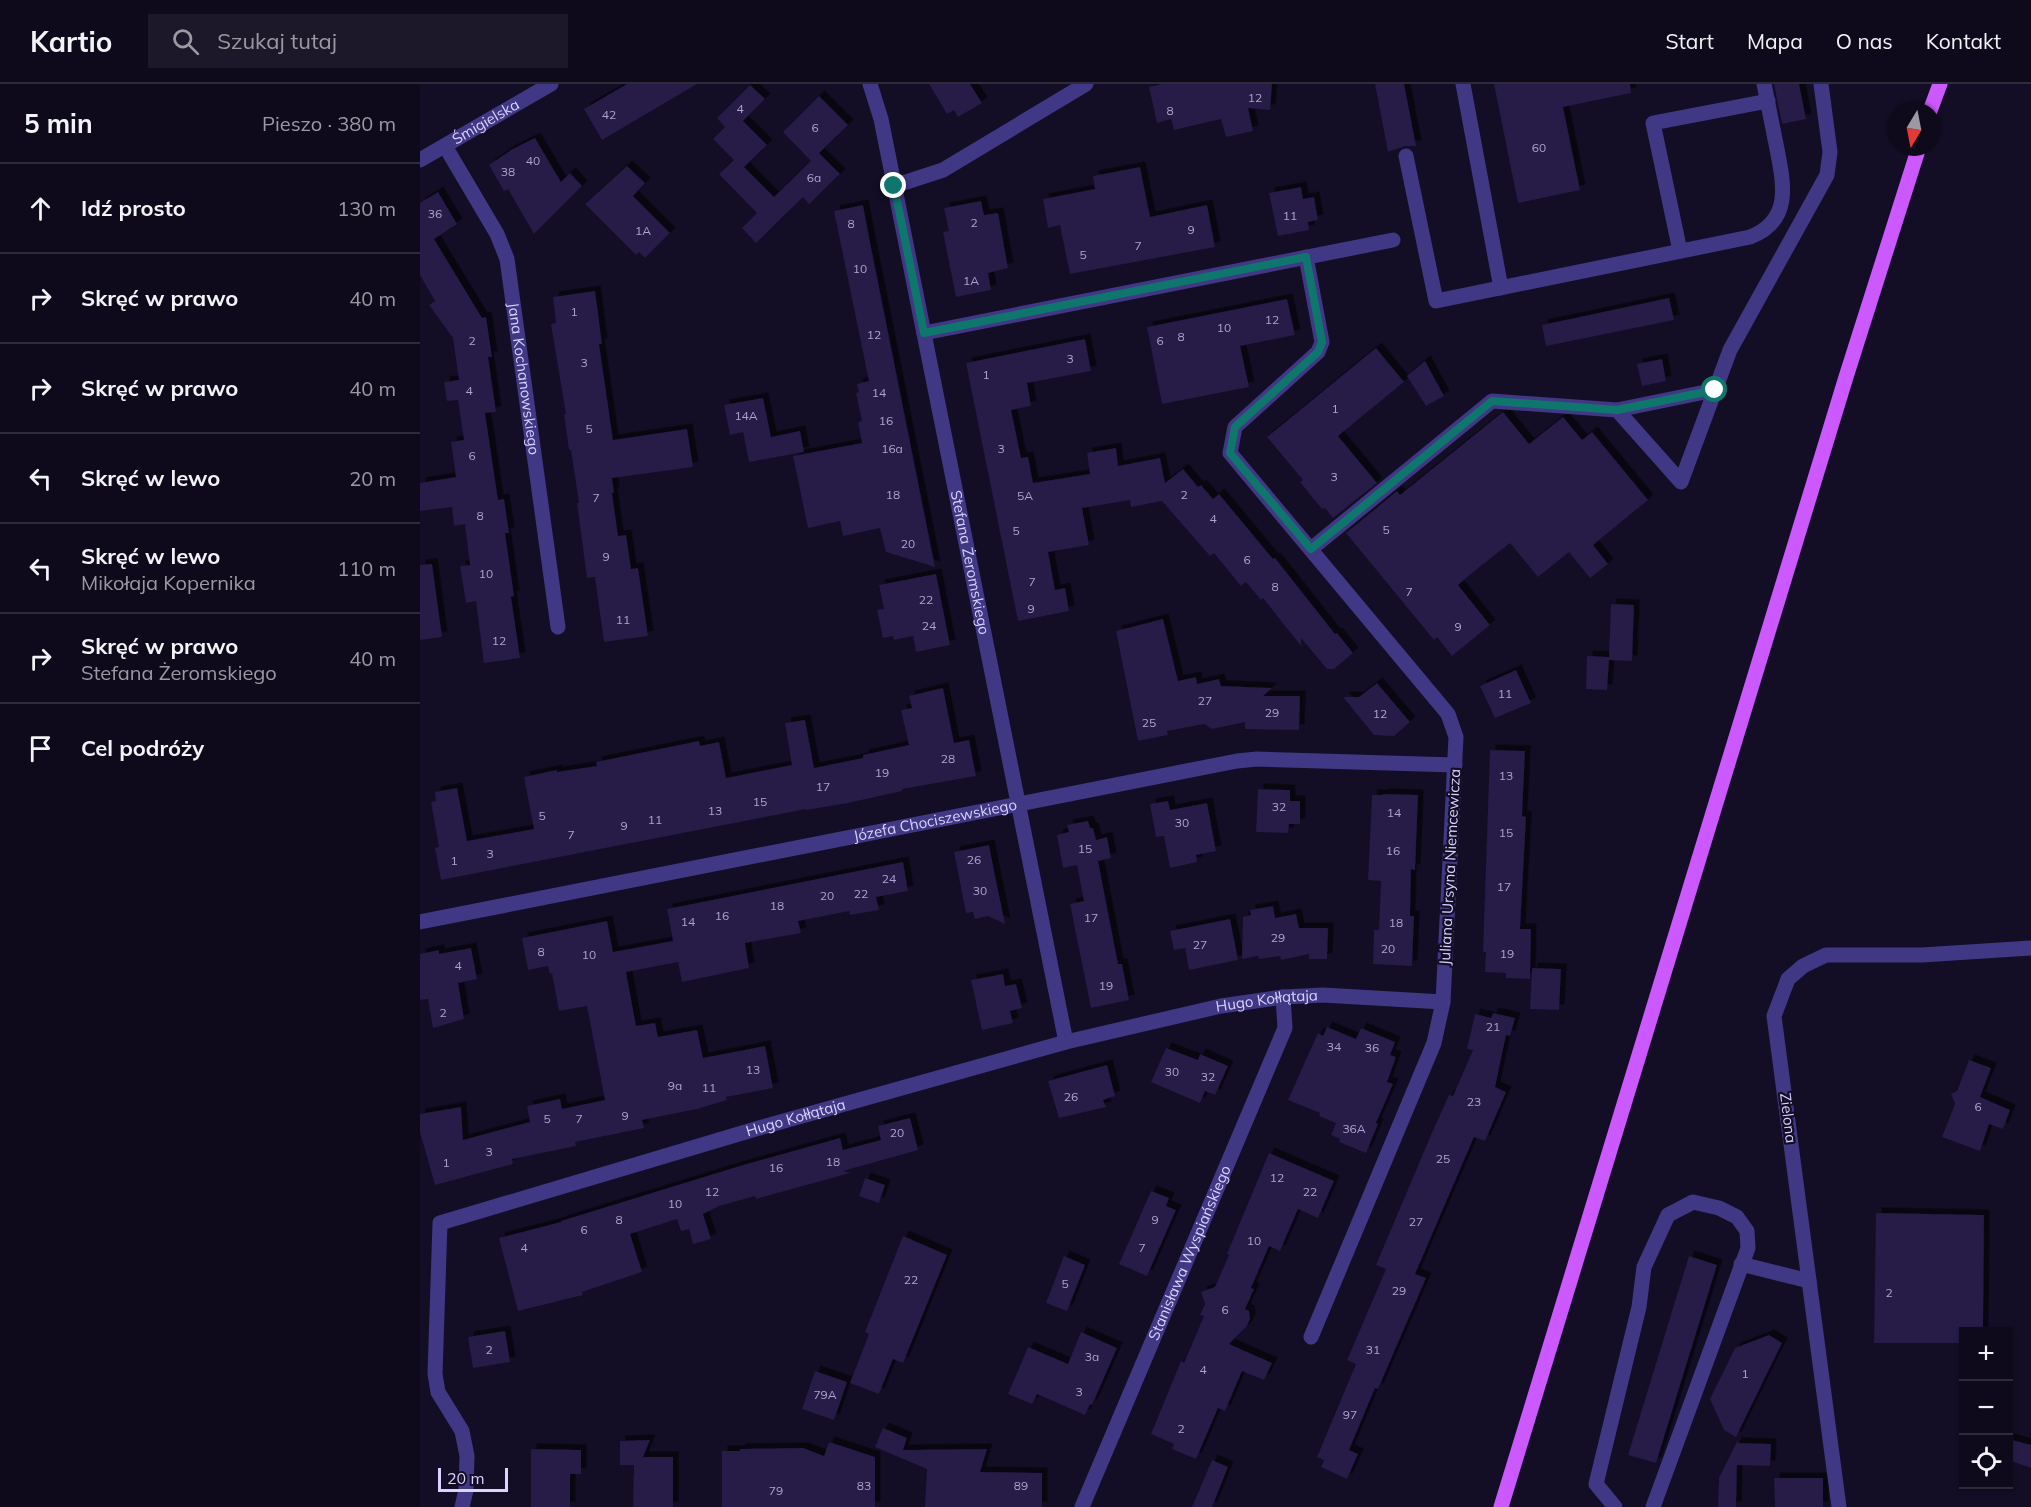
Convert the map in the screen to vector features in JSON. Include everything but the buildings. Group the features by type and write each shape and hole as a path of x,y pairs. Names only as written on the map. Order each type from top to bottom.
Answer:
{"main road":[{"path":"1933,102 1940,84"},
{"path":"1501,1507 1846,377 1916,156"}],"street":[{"name":"Śmigielska","path":"420,160 551,84"},
{"name":"Stefana Żeromskiego","path":"870,84 881,119 1066,1042"},
{"path":"894,186 943,170 1086,84"},
{"path":"1463,84 1501,288"},
{"path":"1406,156 1436,302 1750,237 1761,232 1778,214 1783,200 1784,182 1764,84"},
{"path":"1617,410 1681,482 1730,350 1827,175 1830,152 1821,84"},
{"path":"1680,251 1653,123 1768,101"},
{"name":"Jana Kochanowskiego","path":"445,146 497,234 507,259 558,627"},
{"path":"924,333 1393,240"},
{"name":"Juliana Ursyna Niemcewicza","path":"1306,257 1322,342 1318,352 1235,427 1230,453 1448,714 1456,737 1443,1002 1434,1043 1311,1336"},
{"path":"1311,549 1492,401 1617,410 1715,390"},
{"name":"Józefa Chociszewskiego","path":"420,922 1237,761 1257,759 1455,765"},
{"name":"Zielona","path":"1839,1507 1774,1016 1788,979 1803,966 1826,955 1922,955 2031,948"},
{"name":"Hugo Kołłątaja","path":"462,1507 466,1490 467,1456 462,1431 438,1392 435,1374 440,1223 759,1128 1066,1042 1221,1006 1283,996 1323,995 1443,1002"},
{"name":"Stanisława Wyspiańskiego","path":"1082,1507 1285,1028 1283,996"},
{"path":"1615,1507 1596,1484 1639,1307 1644,1267 1668,1215 1693,1202 1719,1208 1737,1217 1747,1231 1748,1248 1653,1507"},
{"path":"1741,1264 1809,1281"}],"route":[{"path":"894,186 924,333 1306,257 1322,342 1318,352 1235,427 1230,453 1311,549 1492,401 1617,410 1715,390"}]}
